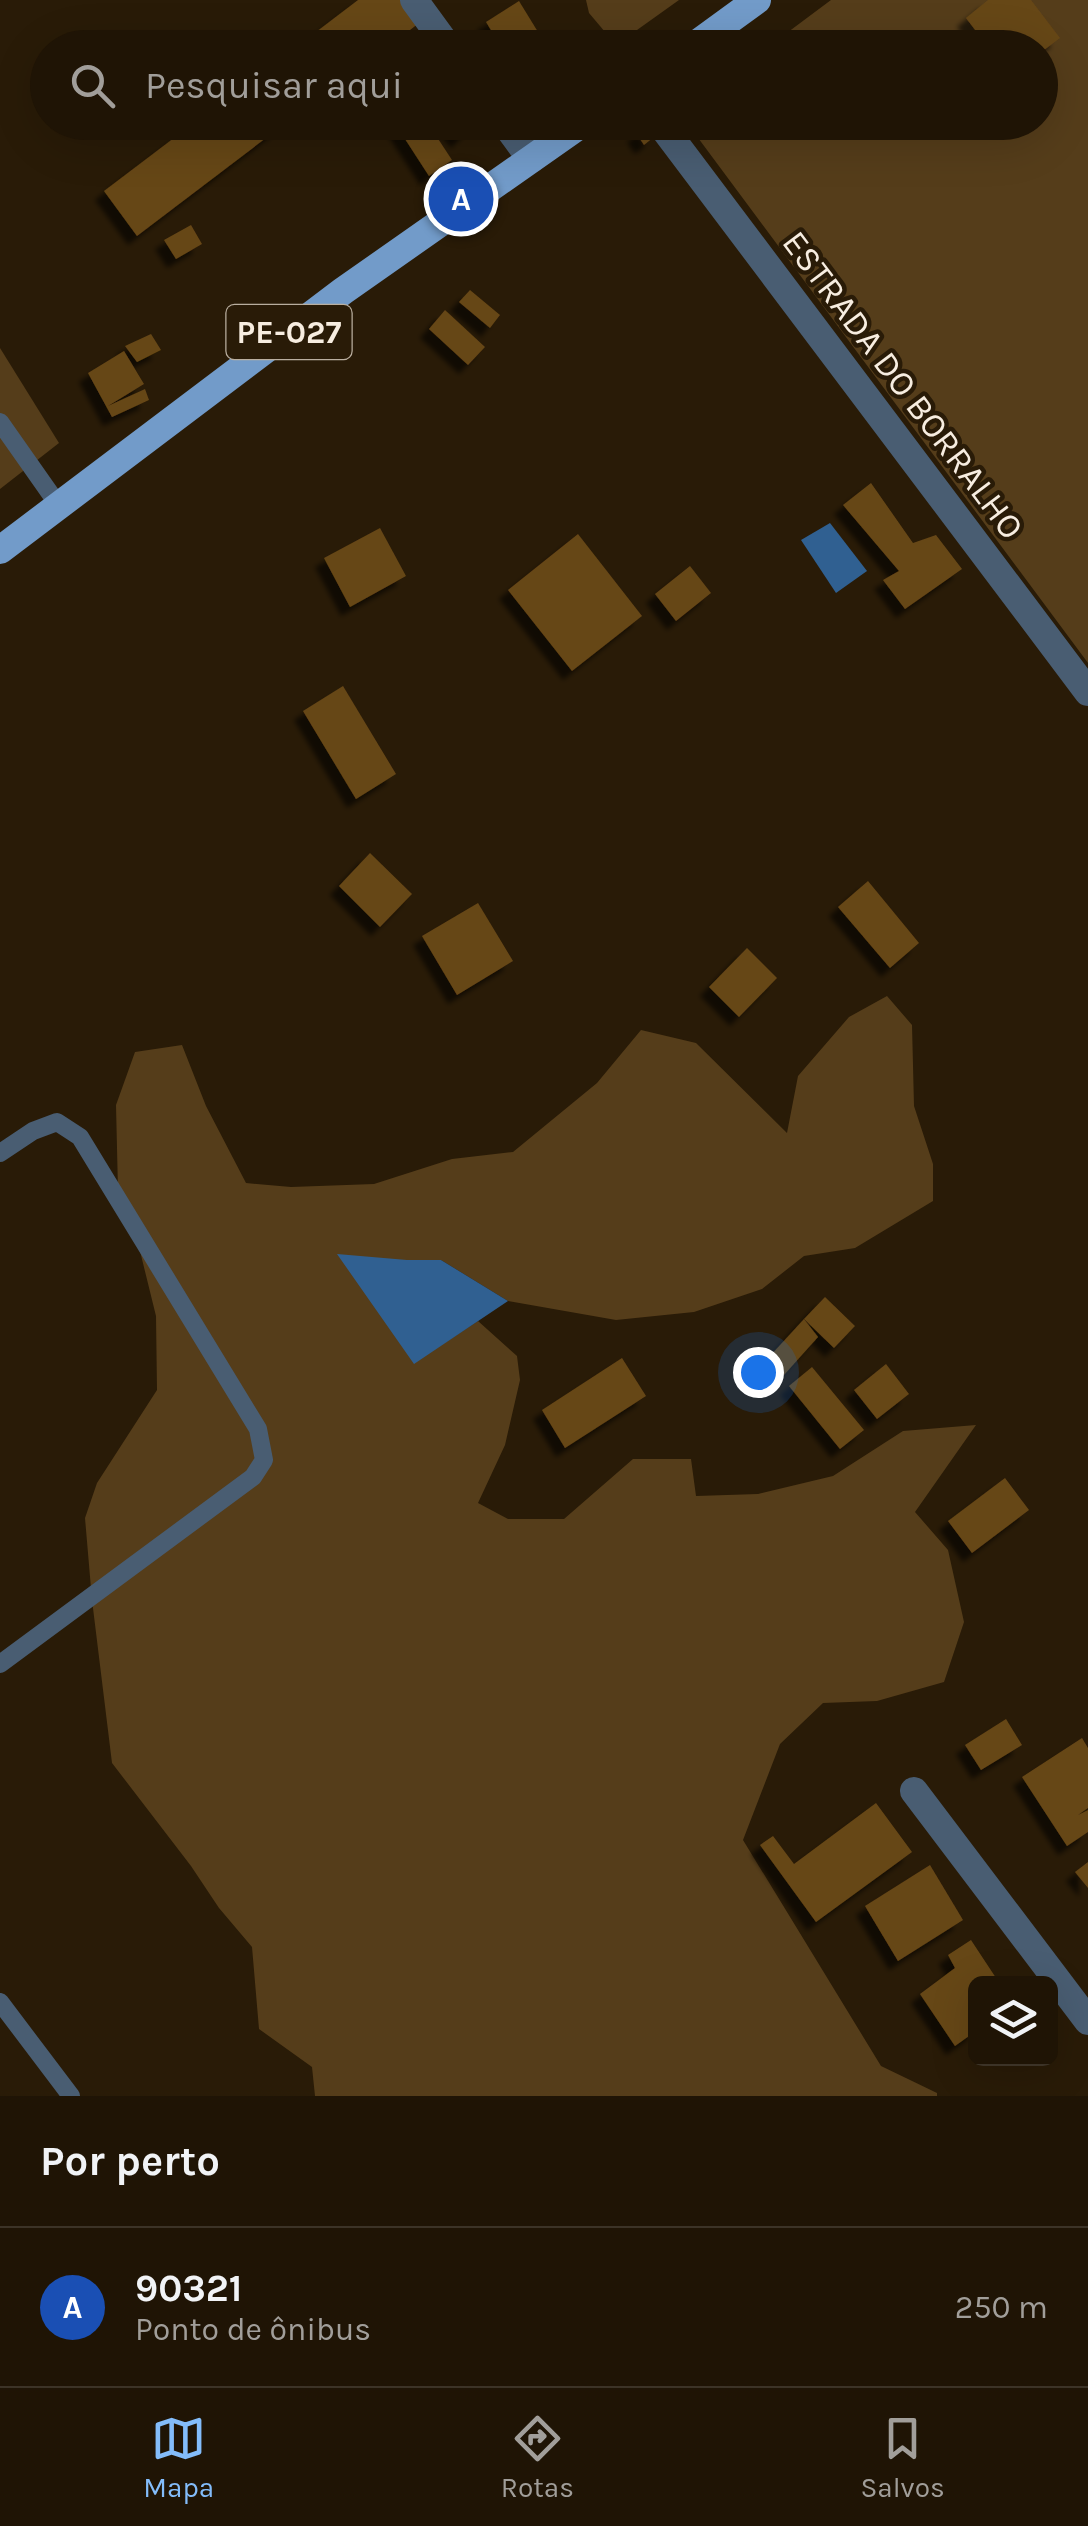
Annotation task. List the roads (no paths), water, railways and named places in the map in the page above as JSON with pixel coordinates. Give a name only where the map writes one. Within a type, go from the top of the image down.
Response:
[{"type":"main road","points":[[716,30],[757,0]]},
{"type":"main road","name":"PE-027","points":[[0,550],[343,291],[558,140]]},
{"type":"street","points":[[414,0],[436,30]]},
{"type":"street","points":[[517,140],[531,159]]},
{"type":"street","name":"ESTRADA DO BORRALHO","points":[[674,140],[1088,692]]},
{"type":"street","points":[[914,1791],[1088,2021]]},
{"type":"lane","points":[[0,422],[59,506]]},
{"type":"lane","points":[[0,1152],[57,1122],[80,1137],[258,1429],[264,1460],[253,1476],[0,1664]]},
{"type":"lane","points":[[0,2002],[70,2096]]},
{"type":"water","points":[[830,523],[867,571],[836,593],[801,540]]},
{"type":"water","points":[[337,1254],[441,1260],[508,1301],[414,1364]]},
{"type":"place","name":"90321","points":[[461,199]]}]
